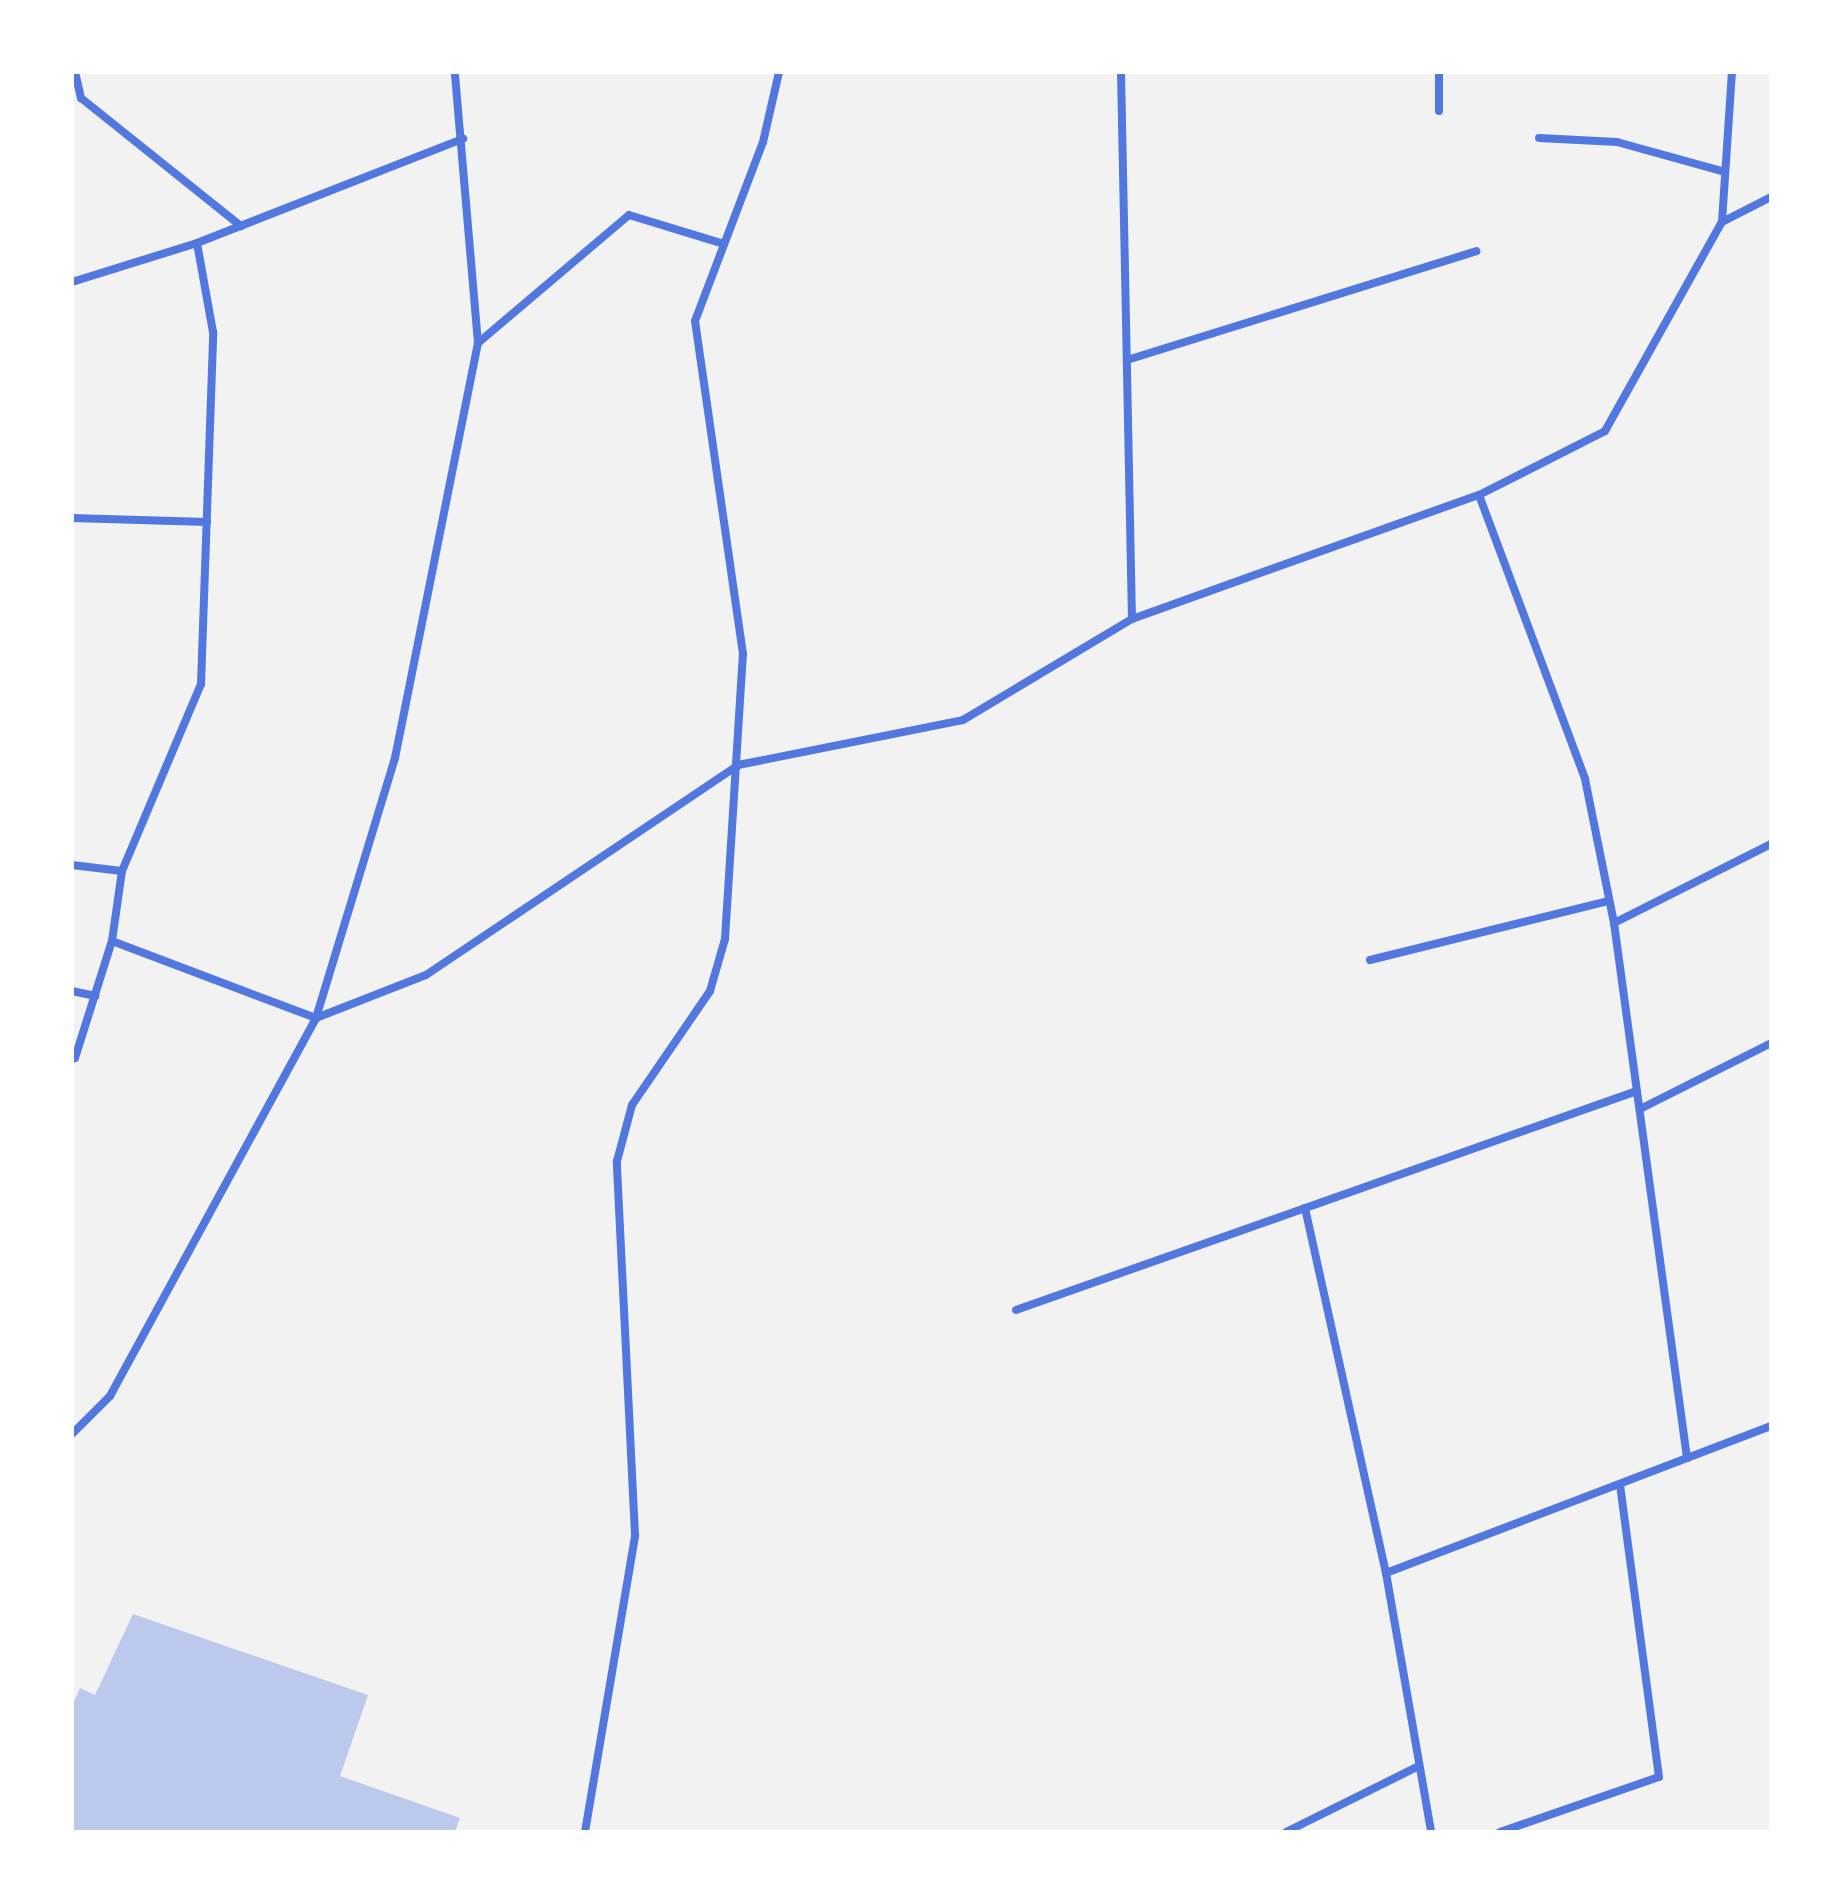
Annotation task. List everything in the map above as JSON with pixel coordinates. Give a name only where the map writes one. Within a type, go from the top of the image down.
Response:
[{"type":"street","points":[[75,72],[81,98],[241,226]]},
{"type":"street","points":[[72,1434],[110,1396],[316,1018],[395,758],[478,343],[455,72]]},
{"type":"street","points":[[585,1832],[635,1535],[617,1161],[632,1105],[710,991],[725,939],[738,765],[743,654],[695,321],[763,142],[779,72]]},
{"type":"street","points":[[1121,72],[1132,619]]},
{"type":"street","points":[[1439,72],[1439,111]]},
{"type":"street","points":[[112,941],[316,1018],[426,975],[738,765],[963,720],[1132,619],[1479,495],[1605,431],[1722,222],[1732,72]]},
{"type":"street","points":[[1539,138],[1617,142],[1725,172]]},
{"type":"street","points":[[72,282],[197,243],[463,139]]},
{"type":"street","points":[[1722,222],[1771,197]]},
{"type":"street","points":[[478,343],[629,215],[724,244]]},
{"type":"street","points":[[72,1059],[112,941],[122,871],[201,684],[213,332],[197,243]]},
{"type":"street","points":[[1127,360],[1476,251]]},
{"type":"street","points":[[1479,495],[1585,779],[1614,923],[1687,1458]]},
{"type":"street","points":[[72,518],[207,522]]},
{"type":"street","points":[[1614,923],[1771,844]]},
{"type":"street","points":[[72,865],[122,871]]},
{"type":"street","points":[[1370,960],[1608,901]]},
{"type":"street","points":[[72,991],[95,996]]},
{"type":"street","points":[[1640,1109],[1771,1043]]},
{"type":"street","points":[[1016,1310],[1637,1091]]},
{"type":"street","points":[[1305,1208],[1386,1573],[1431,1832]]},
{"type":"street","points":[[1386,1573],[1771,1426]]},
{"type":"street","points":[[1500,1832],[1659,1777],[1620,1486]]},
{"type":"street","points":[[1286,1832],[1419,1766]]},
{"type":"building","points":[[133,1614],[368,1695],[340,1776],[460,1818],[455,1832],[72,1832],[72,1706],[80,1688],[95,1695]]}]
